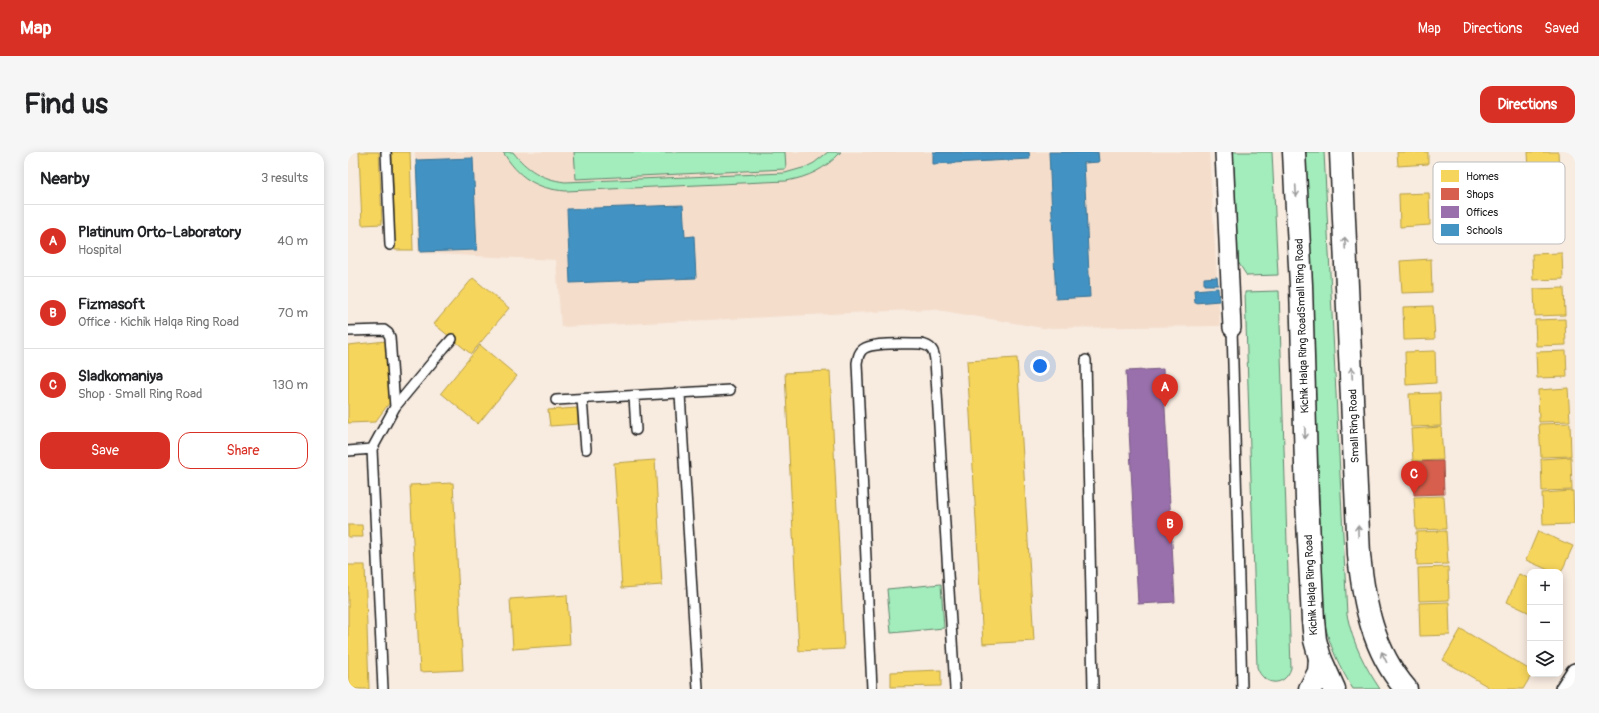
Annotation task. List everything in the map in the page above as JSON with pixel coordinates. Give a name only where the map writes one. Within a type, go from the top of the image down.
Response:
[{"type":"main road","name":"Kichik Halqa Ring RoadSmall Ring Road","points":[[1294,152],[1301,285],[1307,501],[1311,584],[1315,640],[1320,658]]},
{"type":"main road","name":"Small Ring Road","points":[[1341,152],[1359,555],[1362,590],[1372,626],[1383,656],[1391,670],[1406,689]]},
{"type":"main road","points":[[1310,689],[1319,672],[1320,658]]},
{"type":"main road","points":[[1320,658],[1334,689]]},
{"type":"street","points":[[1224,152],[1232,328]]},
{"type":"street","points":[[1564,689],[1575,672]]},
{"type":"lane","points":[[386,152],[390,245]]},
{"type":"lane","points":[[1232,328],[1242,689]]},
{"type":"lane","points":[[348,331],[384,330],[388,333],[390,337],[395,407]]},
{"type":"lane","points":[[383,689],[372,449],[395,407],[452,339]]},
{"type":"lane","points":[[872,689],[857,363],[859,354],[864,348],[872,346],[922,344],[929,346],[934,351],[935,360],[956,689]]},
{"type":"lane","points":[[1086,360],[1093,689]]},
{"type":"lane","points":[[556,400],[730,390]]},
{"type":"lane","points":[[680,394],[698,689]]},
{"type":"lane","points":[[634,396],[636,430]]},
{"type":"lane","points":[[582,399],[586,449]]},
{"type":"lane","points":[[348,451],[372,449]]},
{"type":"shaded area","points":[[415,152],[1209,152],[1220,326],[1043,328],[932,309],[561,327],[556,260],[418,253]]},
{"type":"green space","points":[[503,152],[513,152],[530,169],[542,176],[565,182],[785,173],[806,167],[814,163],[828,152],[841,152],[823,168],[809,175],[786,181],[566,191],[546,188],[529,180],[515,168]]},
{"type":"green space","points":[[574,152],[785,152],[786,169],[576,179]]},
{"type":"green space","points":[[1233,152],[1272,152],[1278,275],[1247,276],[1238,262]]},
{"type":"green space","points":[[1305,152],[1324,152],[1347,615],[1352,635],[1360,654],[1380,689],[1353,689],[1336,656],[1324,621]]},
{"type":"green space","points":[[1279,291],[1291,668],[1284,679],[1274,682],[1264,678],[1257,667],[1245,292]]},
{"type":"green space","points":[[941,584],[944,628],[891,633],[887,589]]},
{"type":"building: Homes","points":[[359,152],[379,152],[382,224],[362,225]]},
{"type":"building: Homes","points":[[392,152],[410,152],[413,250],[395,250]]},
{"type":"building: Homes","points":[[1397,152],[1428,152],[1428,164],[1398,166]]},
{"type":"building: Homes","points":[[1528,152],[1558,152],[1559,162],[1529,162]]},
{"type":"building: Homes","points":[[1429,193],[1430,225],[1400,227],[1399,194]]},
{"type":"building: Homes","points":[[1562,253],[1563,279],[1533,280],[1532,254]]},
{"type":"building: Homes","points":[[1431,259],[1432,292],[1402,293],[1400,261]]},
{"type":"building: Homes","points":[[473,278],[509,308],[471,354],[434,324]]},
{"type":"building: Homes","points":[[1564,288],[1565,315],[1535,316],[1534,289]]},
{"type":"building: Homes","points":[[1433,306],[1435,339],[1404,340],[1403,307]]},
{"type":"building: Homes","points":[[1565,319],[1566,345],[1536,346],[1535,320]]},
{"type":"building: Homes","points":[[386,341],[390,402],[375,422],[348,423],[348,345]]},
{"type":"building: Homes","points":[[480,345],[517,376],[478,424],[441,393]]},
{"type":"building: Homes","points":[[1435,351],[1436,383],[1406,385],[1405,352]]},
{"type":"building: Homes","points":[[1566,351],[1567,377],[1537,378],[1536,352]]},
{"type":"building: Homes","points":[[1017,358],[1034,641],[983,644],[967,361]]},
{"type":"building: Homes","points":[[830,371],[844,649],[799,651],[785,373]]},
{"type":"building: Homes","points":[[1568,388],[1570,421],[1539,422],[1538,390]]},
{"type":"building: Homes","points":[[1440,393],[1441,426],[1411,427],[1409,394]]},
{"type":"building: Homes","points":[[577,408],[578,424],[550,426],[548,410]]},
{"type":"building: Homes","points":[[1570,423],[1571,456],[1541,457],[1539,424]]},
{"type":"building: Homes","points":[[1441,427],[1443,460],[1413,461],[1411,429]]},
{"type":"building: Homes","points":[[1571,457],[1572,490],[1542,491],[1541,459]]},
{"type":"building: Homes","points":[[655,460],[662,585],[622,588],[614,463]]},
{"type":"building: Homes","points":[[453,483],[463,670],[420,672],[410,485]]},
{"type":"building: Homes","points":[[1573,491],[1574,524],[1543,525],[1542,493]]},
{"type":"building: Homes","points":[[1444,496],[1446,529],[1416,530],[1414,497]]},
{"type":"building: Homes","points":[[348,525],[362,525],[363,537],[348,537]]},
{"type":"building: Homes","points":[[1446,531],[1448,564],[1417,565],[1416,532]]},
{"type":"building: Homes","points":[[1538,531],[1573,546],[1563,569],[1546,569],[1526,560]]},
{"type":"building: Homes","points":[[348,565],[365,565],[369,689],[348,689]]},
{"type":"building: Homes","points":[[1448,567],[1449,600],[1419,601],[1418,568]]},
{"type":"building: Homes","points":[[1519,574],[1527,578],[1527,612],[1507,602]]},
{"type":"building: Homes","points":[[567,595],[570,645],[513,649],[510,599]]},
{"type":"building: Homes","points":[[1449,602],[1450,635],[1420,636],[1419,603]]},
{"type":"building: Homes","points":[[1461,629],[1527,668],[1527,677],[1530,677],[1523,689],[1492,689],[1443,660]]},
{"type":"building: Homes","points":[[941,670],[941,686],[891,687],[891,672]]},
{"type":"building: Shops","points":[[1443,461],[1444,494],[1414,495],[1413,462]]},
{"type":"building: Offices","points":[[1163,369],[1175,602],[1138,604],[1126,371]]},
{"type":"building: Schools","points":[[933,152],[1029,152],[1030,159],[933,164]]},
{"type":"building: Schools","points":[[1049,152],[1098,152],[1099,162],[1084,163],[1090,297],[1056,299]]},
{"type":"building: Schools","points":[[473,158],[477,250],[420,252],[416,160]]},
{"type":"building: Schools","points":[[683,205],[685,237],[694,236],[696,278],[570,283],[567,209]]},
{"type":"building: Schools","points":[[1217,277],[1218,285],[1204,285],[1204,278]]},
{"type":"building: Schools","points":[[1218,288],[1219,301],[1195,303],[1194,290]]},
{"type":"place","name":"Platinum Orto-Laboratory","points":[[1165,407]]},
{"type":"place","name":"Sladkomaniya","points":[[1414,494]]},
{"type":"place","name":"Fizmasoft","points":[[1170,544]]}]
